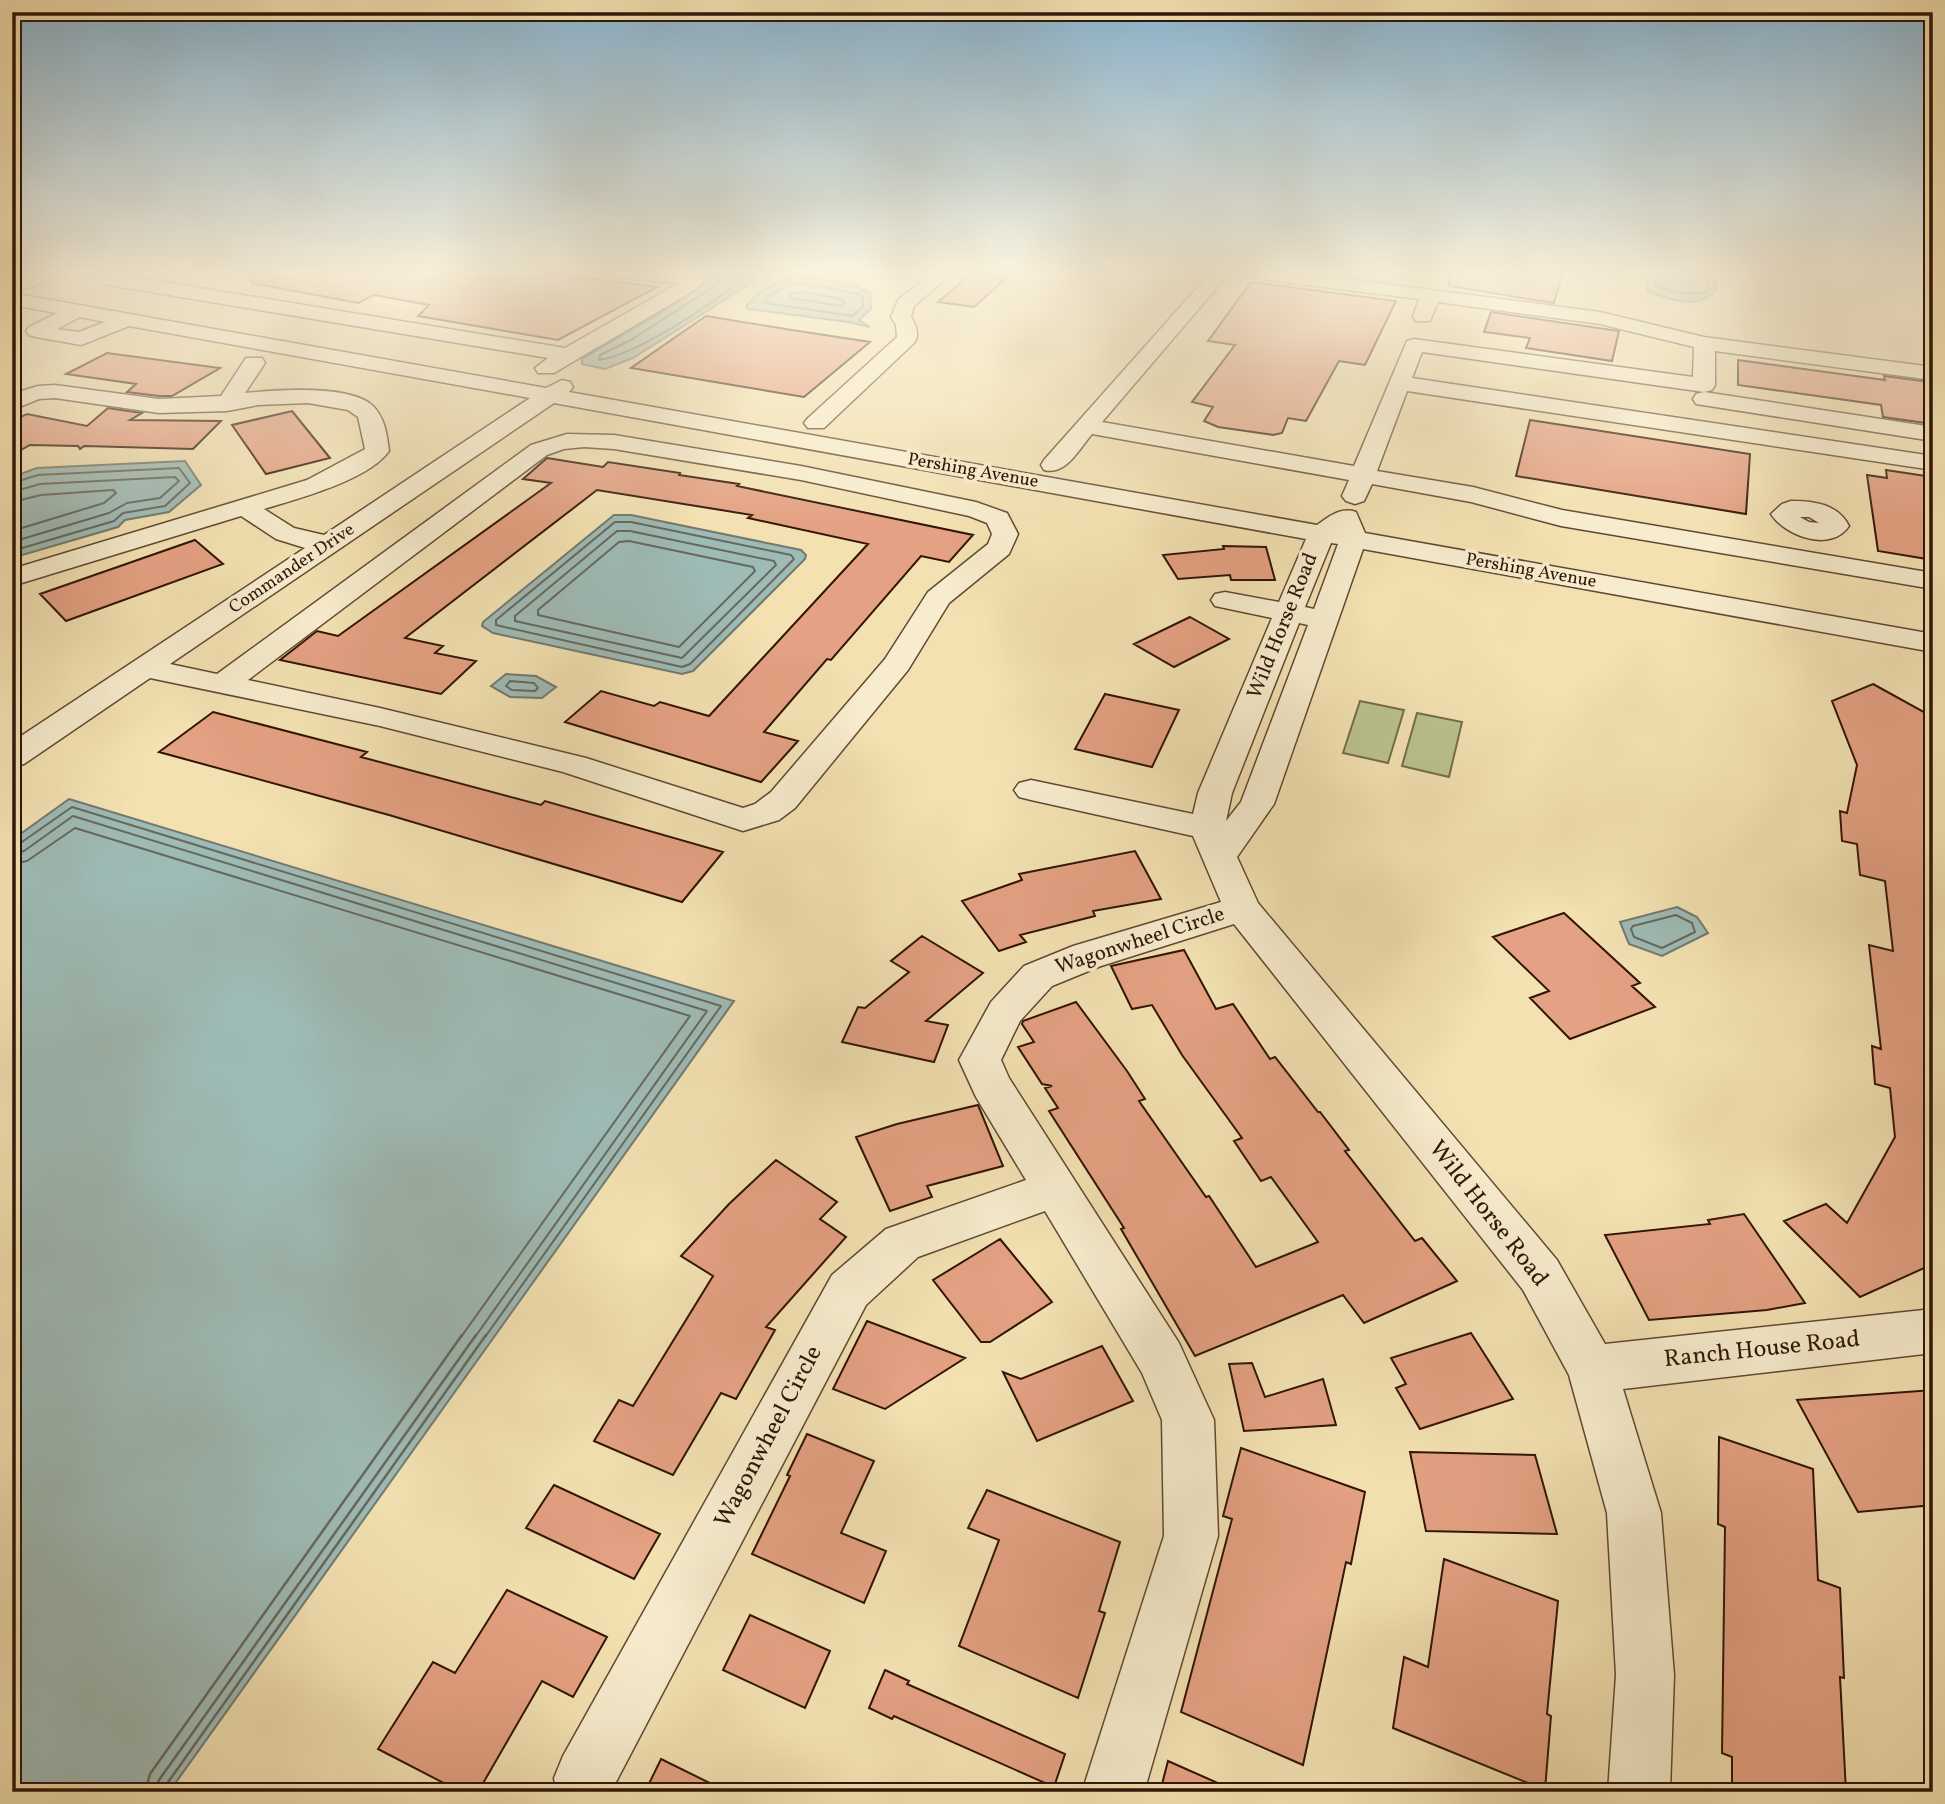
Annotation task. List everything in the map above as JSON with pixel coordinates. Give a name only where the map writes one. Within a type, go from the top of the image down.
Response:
[{"type":"street","name":"Pershing Avenue","points":[[330,355],[512,388],[562,388],[816,423],[1053,465],[1350,528],[1933,643]]},
{"type":"street","name":"Pershing Avenue","points":[[437,355],[535,374],[562,388],[1321,534]]},
{"type":"street","points":[[512,388],[569,355]]},
{"type":"street","points":[[816,423],[890,355]]},
{"type":"street","points":[[1053,465],[1148,355]]},
{"type":"street","points":[[1350,528],[1364,475],[1410,355]]},
{"type":"street","points":[[1703,429],[1704,355]]},
{"type":"street","points":[[1794,355],[1933,374]]},
{"type":"street","points":[[227,404],[254,363]]},
{"type":"street","points":[[1407,364],[1704,396],[1933,434]]},
{"type":"street","points":[[1407,364],[1703,429],[1933,463]]},
{"type":"street","name":"Commander Drive","points":[[12,757],[562,388]]},
{"type":"street","points":[[12,578],[316,485],[367,460],[377,450],[375,430],[368,412],[356,405],[327,400],[295,396],[227,404],[161,406],[59,391],[18,396]]},
{"type":"street","points":[[1086,426],[1474,495],[1561,518],[1933,581]]},
{"type":"street","points":[[145,668],[234,687],[380,716],[574,765],[743,820],[767,812],[783,800],[897,664],[938,598],[1000,548],[1005,534],[998,518],[975,510],[802,473],[614,442],[559,440],[539,450],[272,648],[234,687]]},
{"type":"street","points":[[246,507],[263,523],[283,533],[311,542],[330,544]]},
{"type":"street","name":"Pershing Avenue","points":[[1350,528],[1933,619]]},
{"type":"street","name":"Wild Horse Road","points":[[1221,840],[1257,803],[1324,619],[1350,528],[1321,534],[1215,793],[1221,840],[1242,908],[1540,1275],[1592,1368],[1634,1513],[1645,1675],[1639,1792]]},
{"type":"street","points":[[1812,531],[1815,561]]},
{"type":"street","points":[[1225,600],[1324,619]]},
{"type":"street","points":[[1031,790],[1221,840]]},
{"type":"street","name":"Wagonwheel Circle","points":[[1114,1792],[1191,1536],[1188,1420],[1161,1359],[991,1085],[980,1059],[1005,1012],[1038,976],[1087,956],[1242,908]]},
{"type":"street","name":"Wagonwheel Circle","points":[[587,1792],[585,1778],[849,1290],[902,1243],[1056,1188]]},
{"type":"street","name":"Ranch House Road","points":[[1592,1368],[1933,1331]]},
{"type":"green space","points":[[1360,701],[1404,710],[1388,763],[1343,753]]},
{"type":"green space","points":[[1417,713],[1462,722],[1449,777],[1402,766]]},
{"type":"water","points":[[589,355],[637,355],[605,369],[582,364],[582,359]]},
{"type":"water","points":[[185,461],[201,485],[169,512],[125,520],[118,527],[12,558],[12,477],[37,468]]},
{"type":"water","points":[[614,515],[631,515],[801,550],[806,555],[693,671],[682,674],[493,633],[482,626],[483,622]]},
{"type":"water","points":[[506,674],[536,676],[556,687],[542,698],[510,697],[491,686]]},
{"type":"water","points":[[69,799],[734,1001],[169,1792],[21,1792],[12,1787],[12,840]]},
{"type":"water","points":[[1677,907],[1697,917],[1708,933],[1662,956],[1629,944],[1620,922]]},
{"type":"building","points":[[103,355],[123,355],[220,368],[172,396],[127,392],[136,384],[66,374]]},
{"type":"building","points":[[649,355],[854,355],[804,397],[631,368]]},
{"type":"building","points":[[1227,355],[1370,355],[1365,365],[1339,361],[1306,421],[1288,418],[1282,433],[1273,435],[1218,427],[1204,421],[1213,407],[1192,402]]},
{"type":"building","points":[[1574,355],[1613,355],[1612,361]]},
{"type":"building","points":[[1738,360],[1885,380],[1884,376],[1930,382],[1933,424],[1883,417],[1881,405],[1738,385]]},
{"type":"building","points":[[108,408],[142,413],[130,420],[221,421],[193,449],[84,446],[80,449],[78,446],[30,445],[12,455],[12,421],[27,414],[87,426]]},
{"type":"building","points":[[292,411],[330,458],[266,474],[232,425]]},
{"type":"building","points":[[1530,420],[1750,454],[1746,514],[1516,476]]},
{"type":"building","points":[[547,458],[603,467],[608,462],[680,473],[679,475],[739,484],[737,486],[973,535],[949,562],[921,556],[764,732],[798,741],[761,782],[565,722],[601,691],[654,706],[660,702],[709,716],[868,544],[748,518],[752,515],[597,490],[405,638],[443,646],[435,653],[476,661],[441,694],[280,660],[317,631],[338,636],[551,483],[523,479]]},
{"type":"building","points":[[1886,470],[1933,477],[1933,560],[1878,551],[1867,475],[1887,478]]},
{"type":"building","points":[[195,540],[223,564],[66,621],[40,594]]},
{"type":"building","points":[[1223,546],[1266,547],[1275,580],[1231,580],[1230,575],[1178,579],[1163,555],[1224,549]]},
{"type":"building","points":[[1190,617],[1229,639],[1174,667],[1134,644]]},
{"type":"building","points":[[1873,684],[1933,717],[1933,1264],[1860,1297],[1784,1221],[1826,1204],[1847,1223],[1895,1137],[1890,1088],[1875,1084],[1872,1046],[1881,1049],[1869,945],[1893,951],[1885,881],[1860,875],[1857,844],[1842,841],[1840,811],[1847,813],[1857,765],[1832,701]]},
{"type":"building","points":[[1105,694],[1179,710],[1152,767],[1075,749]]},
{"type":"building","points":[[213,712],[367,752],[361,757],[541,805],[545,801],[723,852],[682,902],[389,815],[159,752]]},
{"type":"building","points":[[1135,851],[1161,899],[1093,911],[1095,916],[1020,935],[1026,942],[999,951],[962,901],[1022,880],[1019,874]]},
{"type":"building","points":[[1564,913],[1640,983],[1632,986],[1655,1007],[1570,1039],[1530,998],[1549,991],[1493,937]]},
{"type":"building","points":[[922,936],[983,973],[926,1021],[948,1025],[934,1062],[842,1042],[858,1007],[865,1008],[909,972],[891,961]]},
{"type":"building","points":[[1184,950],[1216,1009],[1233,1004],[1270,1059],[1275,1057],[1320,1112],[1349,1150],[1345,1151],[1415,1241],[1422,1238],[1457,1281],[1364,1323],[1343,1295],[1195,1356],[1121,1229],[1124,1228],[1049,1111],[1058,1108],[1045,1088],[1052,1086],[1042,1084],[1018,1047],[1034,1042],[1022,1024],[1023,1021],[1076,1002],[1145,1099],[1139,1101],[1206,1197],[1209,1196],[1256,1267],[1318,1242],[1271,1177],[1261,1181],[1234,1141],[1242,1138],[1182,1055],[1152,1005],[1132,1009],[1111,966]]},
{"type":"building","points":[[978,1105],[1003,1166],[927,1186],[932,1197],[890,1211],[856,1137],[897,1124]]},
{"type":"building","points":[[776,1160],[837,1202],[820,1219],[846,1237],[766,1327],[775,1330],[736,1399],[721,1393],[673,1475],[594,1441],[619,1400],[633,1406],[713,1276],[681,1256],[729,1204]]},
{"type":"building","points":[[1744,1214],[1805,1303],[1767,1310],[1649,1320],[1605,1235],[1710,1224],[1708,1220]]},
{"type":"building","points":[[1000,1239],[1052,1302],[990,1342],[981,1342],[933,1280]]},
{"type":"building","points":[[867,1321],[965,1358],[885,1409],[833,1389]]},
{"type":"building","points":[[1471,1333],[1513,1399],[1420,1429],[1396,1388],[1406,1384],[1391,1358]]},
{"type":"building","points":[[1102,1346],[1133,1401],[1037,1441],[1003,1372],[1021,1379]]},
{"type":"building","points":[[1252,1363],[1265,1397],[1323,1379],[1336,1425],[1244,1431],[1229,1364]]},
{"type":"building","points":[[1933,1390],[1933,1505],[1858,1512],[1797,1400]]},
{"type":"building","points":[[807,1434],[874,1461],[841,1533],[886,1551],[864,1603],[752,1554]]},
{"type":"building","points":[[1719,1437],[1813,1469],[1818,1580],[1840,1588],[1844,1678],[1840,1677],[1846,1792],[1732,1792],[1732,1757],[1722,1753],[1725,1527],[1718,1524]]},
{"type":"building","points":[[1241,1448],[1365,1492],[1351,1564],[1346,1562],[1303,1765],[1181,1712],[1232,1519],[1223,1516]]},
{"type":"building","points":[[1410,1452],[1535,1455],[1557,1534],[1426,1531]]},
{"type":"building","points":[[554,1485],[660,1534],[634,1579],[526,1528]]},
{"type":"building","points":[[987,1490],[1120,1542],[1099,1611],[1105,1613],[1078,1698],[959,1646],[999,1540],[968,1528]]},
{"type":"building","points":[[1444,1559],[1558,1601],[1547,1714],[1551,1716],[1545,1790],[1393,1728],[1404,1657],[1428,1667]]},
{"type":"building","points":[[507,1590],[607,1637],[573,1697],[542,1681],[478,1792],[461,1792],[378,1749],[433,1662],[455,1673]]},
{"type":"building","points":[[750,1615],[830,1651],[805,1708],[723,1670]]},
{"type":"building","points":[[885,1670],[909,1681],[907,1684],[1065,1754],[1054,1787],[894,1716],[892,1719],[869,1708]]},
{"type":"building","points":[[661,1759],[728,1792],[645,1792]]},
{"type":"building","points":[[1168,1761],[1238,1792],[1160,1792]]}]
